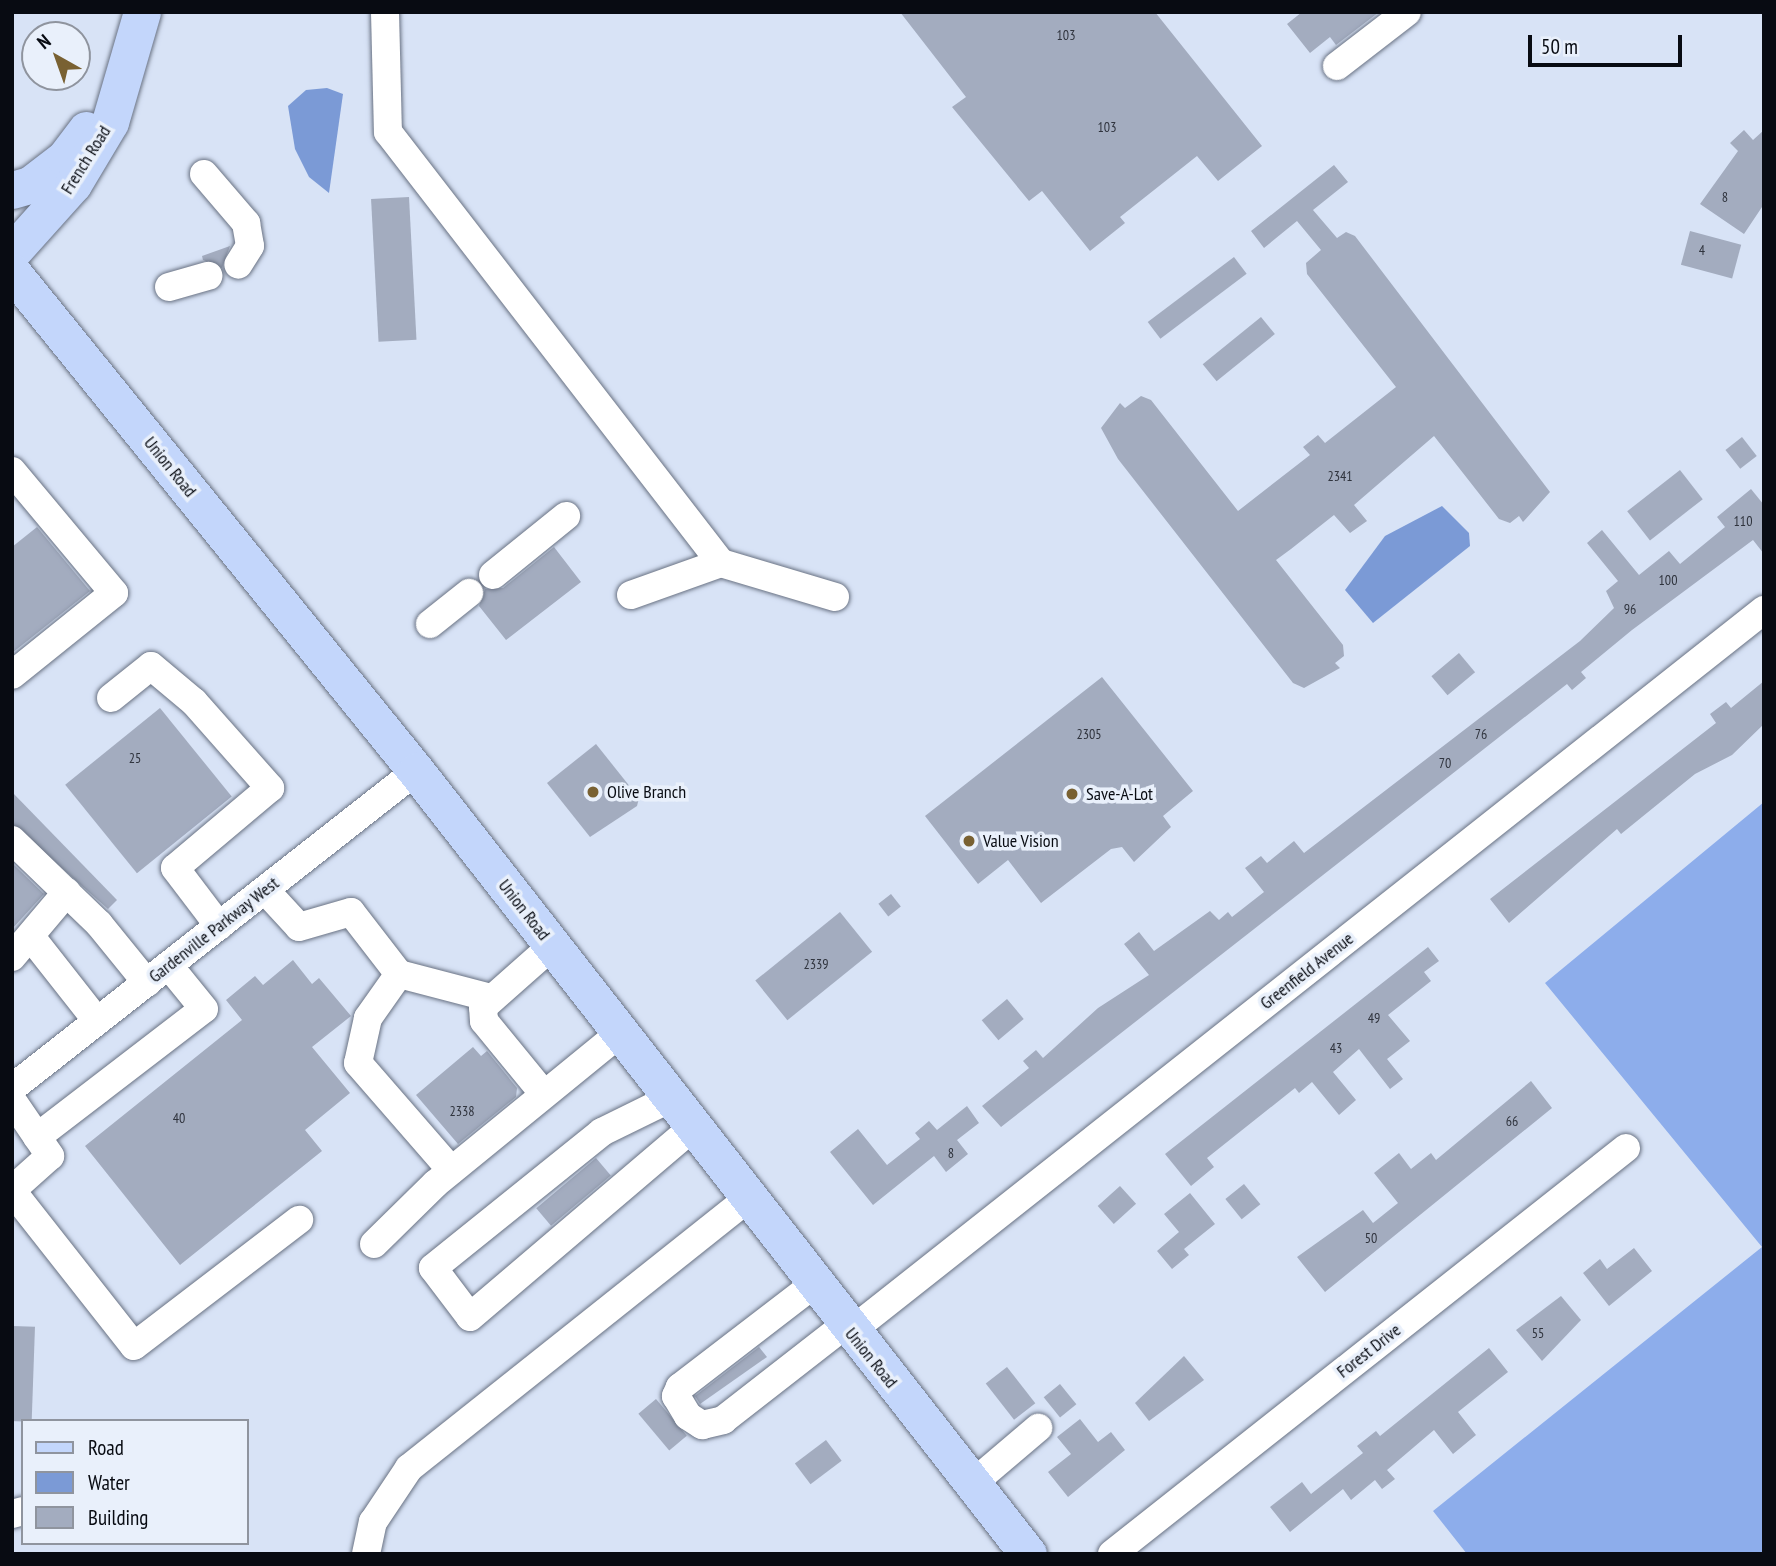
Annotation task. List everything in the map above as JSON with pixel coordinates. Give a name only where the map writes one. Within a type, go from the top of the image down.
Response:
[{"type":"main road","name":"French Road","points":[[12,252],[73,184],[110,122],[142,12]]},
{"type":"main road","points":[[12,190],[30,185],[65,158],[121,85]]},
{"type":"main road","name":"Union Road","points":[[12,272],[416,771],[847,1329],[1028,1554]]},
{"type":"street","points":[[385,12],[388,132],[721,563],[835,597]]},
{"type":"street","points":[[1338,66],[1407,12]]},
{"type":"street","points":[[204,174],[246,223],[250,246],[238,265]]},
{"type":"street","points":[[169,288],[208,276]]},
{"type":"street","points":[[12,471],[114,593],[12,675]]},
{"type":"street","points":[[493,575],[566,516]]},
{"type":"street","points":[[631,595],[721,563]]},
{"type":"street","points":[[430,624],[469,593]]},
{"type":"street","name":"Greenfield Avenue","points":[[813,1285],[680,1387],[676,1396],[688,1416],[702,1425],[723,1420],[847,1329],[1764,610]]},
{"type":"street","points":[[111,698],[151,666],[194,702],[270,788],[174,868],[219,926]]},
{"type":"street","name":"Gardenville Parkway West","points":[[12,1088],[416,771]]},
{"type":"street","points":[[12,840],[66,892],[146,983]]},
{"type":"street","points":[[265,890],[299,927],[351,912],[399,974],[487,998]]},
{"type":"street","points":[[66,892],[22,947],[97,1021]]},
{"type":"street","points":[[543,1093],[484,1021],[487,998],[552,946]]},
{"type":"street","points":[[37,1137],[204,1009],[169,966]]},
{"type":"street","points":[[399,974],[368,1018],[358,1063],[451,1170]]},
{"type":"street","points":[[374,1244],[451,1170],[619,1034]]},
{"type":"street","points":[[669,1098],[602,1132],[433,1268],[470,1317],[692,1128]]},
{"type":"street","points":[[12,1100],[50,1156],[12,1191],[134,1346],[299,1220]]},
{"type":"street","name":"Forest Drive","points":[[1112,1554],[1626,1148]]},
{"type":"street","points":[[366,1554],[373,1522],[409,1468],[747,1199]]},
{"type":"street","points":[[972,1484],[1038,1428]]},
{"type":"shaded area","points":[[1764,802],[1764,1554],[1467,1554],[1433,1511],[1762,1247],[1545,983]]},
{"type":"water","points":[[327,88],[343,94],[329,193],[309,177],[295,149],[288,106],[306,90]]},
{"type":"water","points":[[1442,506],[1469,533],[1470,546],[1373,623],[1345,590],[1385,536]]},
{"type":"building","points":[[900,12],[1155,12],[1262,146],[1218,181],[1197,156],[1120,217],[1125,223],[1090,251],[1042,191],[1029,201],[952,107],[966,97]]},
{"type":"building","points":[[1302,12],[1379,12],[1336,45],[1330,37],[1310,53],[1287,24]]},
{"type":"building","points":[[1744,130],[1753,140],[1764,130],[1764,204],[1744,234],[1700,204],[1738,151],[1730,143]]},
{"type":"building","points":[[1334,165],[1348,182],[1313,210],[1337,238],[1346,232],[1355,236],[1550,492],[1523,522],[1519,516],[1510,523],[1499,519],[1434,436],[1354,505],[1367,521],[1350,533],[1334,515],[1276,560],[1343,645],[1344,656],[1335,663],[1340,668],[1304,688],[1293,683],[1118,459],[1101,428],[1120,403],[1125,408],[1141,396],[1151,400],[1238,511],[1310,455],[1303,447],[1318,435],[1325,443],[1396,387],[1307,274],[1306,263],[1321,250],[1297,221],[1264,248],[1251,231]]},
{"type":"building","points":[[409,197],[416,340],[379,342],[371,199]]},
{"type":"building","points":[[1690,231],[1741,245],[1732,279],[1681,265]]},
{"type":"building","points":[[230,246],[222,268],[203,260],[202,256]]},
{"type":"building","points":[[1234,257],[1247,274],[1160,339],[1148,322]]},
{"type":"building","points":[[1261,317],[1275,334],[1217,381],[1203,364]]},
{"type":"building","points":[[1742,437],[1757,456],[1740,469],[1725,450]]},
{"type":"building","points":[[1680,470],[1703,499],[1650,540],[1627,511]]},
{"type":"building","points":[[1751,489],[1764,505],[1764,554],[1753,540],[1632,630],[1581,672],[1586,678],[1572,690],[1567,684],[1001,1127],[982,1106],[1029,1068],[1023,1061],[1036,1050],[1043,1058],[1098,1008],[1149,975],[1124,944],[1139,932],[1154,951],[1210,911],[1219,920],[1228,912],[1232,917],[1264,892],[1245,868],[1261,856],[1267,863],[1294,841],[1304,853],[1580,641],[1614,608],[1606,591],[1618,581],[1587,543],[1602,530],[1639,575],[1669,551],[1680,564],[1725,527],[1717,517]]},
{"type":"building","points":[[37,527],[90,591],[12,653],[12,547]]},
{"type":"building","points":[[554,547],[581,582],[506,640],[479,606],[485,589],[503,588]]},
{"type":"building","points":[[1459,653],[1475,672],[1447,695],[1431,676]]},
{"type":"building","points":[[1102,677],[1193,791],[1163,816],[1171,827],[1134,862],[1122,847],[1111,849],[1041,903],[1008,860],[978,884],[925,816]]},
{"type":"building","points":[[1764,681],[1764,724],[1732,755],[1695,774],[1621,834],[1617,829],[1509,923],[1490,899],[1716,723],[1710,714],[1726,702],[1731,708]]},
{"type":"building","points":[[160,708],[232,797],[137,873],[65,785]]},
{"type":"building","points":[[596,744],[639,798],[637,806],[590,837],[547,783]]},
{"type":"building","points":[[12,792],[117,900],[108,909],[12,824]]},
{"type":"building","points":[[12,863],[44,894],[12,929]]},
{"type":"building","points":[[891,894],[901,907],[888,916],[878,904]]},
{"type":"building","points":[[840,912],[872,952],[787,1020],[755,981]]},
{"type":"building","points":[[1428,947],[1439,961],[1424,972],[1431,981],[1388,1015],[1410,1041],[1387,1059],[1403,1079],[1390,1089],[1359,1049],[1333,1072],[1356,1100],[1339,1115],[1312,1082],[1299,1093],[1295,1088],[1207,1158],[1214,1167],[1191,1186],[1165,1154]]},
{"type":"building","points":[[293,960],[312,984],[319,978],[351,1016],[312,1047],[350,1093],[305,1130],[322,1151],[180,1265],[85,1146],[242,1020],[226,1000],[255,976],[263,985]]},
{"type":"building","points":[[1007,999],[1024,1019],[998,1040],[982,1020]]},
{"type":"building","points":[[473,1047],[481,1056],[487,1051],[517,1088],[516,1097],[458,1144],[416,1095]]},
{"type":"building","points":[[1531,1081],[1552,1108],[1325,1292],[1297,1257],[1363,1210],[1373,1223],[1398,1203],[1374,1173],[1399,1153],[1411,1169],[1431,1153],[1436,1160]]},
{"type":"building","points":[[967,1106],[979,1123],[957,1140],[968,1154],[946,1172],[934,1156],[873,1205],[830,1152],[858,1129],[887,1165],[920,1139],[915,1133],[929,1121],[937,1130]]},
{"type":"building","points":[[596,1158],[611,1176],[551,1226],[536,1208]]},
{"type":"building","points":[[1244,1184],[1260,1204],[1242,1219],[1225,1199]]},
{"type":"building","points":[[1120,1186],[1136,1204],[1114,1224],[1098,1206]]},
{"type":"building","points":[[1190,1193],[1215,1224],[1184,1249],[1189,1255],[1172,1269],[1157,1251],[1179,1232],[1164,1214]]},
{"type":"building","points":[[1634,1248],[1652,1271],[1609,1306],[1583,1273],[1600,1259],[1607,1269]]},
{"type":"building","points":[[1561,1296],[1581,1320],[1542,1361],[1516,1330]]},
{"type":"building","points":[[12,1326],[35,1327],[32,1419],[21,1419],[21,1421],[12,1421]]},
{"type":"building","points":[[759,1347],[767,1357],[700,1404],[695,1396]]},
{"type":"building","points":[[1489,1348],[1508,1372],[1458,1412],[1476,1435],[1453,1454],[1434,1430],[1387,1470],[1395,1479],[1382,1489],[1375,1480],[1351,1500],[1343,1489],[1290,1532],[1270,1507],[1302,1482],[1311,1494],[1363,1453],[1357,1446],[1376,1431],[1380,1436]]},
{"type":"building","points":[[1184,1356],[1204,1380],[1149,1421],[1135,1403]]},
{"type":"building","points":[[1007,1367],[1035,1403],[1014,1420],[986,1384]]},
{"type":"building","points":[[1060,1384],[1076,1404],[1060,1417],[1044,1397]]},
{"type":"building","points":[[656,1399],[687,1436],[669,1451],[638,1414]]},
{"type":"building","points":[[1080,1419],[1098,1442],[1111,1432],[1125,1450],[1068,1497],[1048,1472],[1071,1454],[1057,1437]]},
{"type":"building","points":[[826,1440],[842,1461],[811,1484],[795,1463]]},
{"type":"place","name":"Olive Branch","points":[[593,792]]},
{"type":"place","name":"Save-A-Lot","points":[[1072,794]]},
{"type":"place","name":"Value Vision","points":[[969,841]]}]
